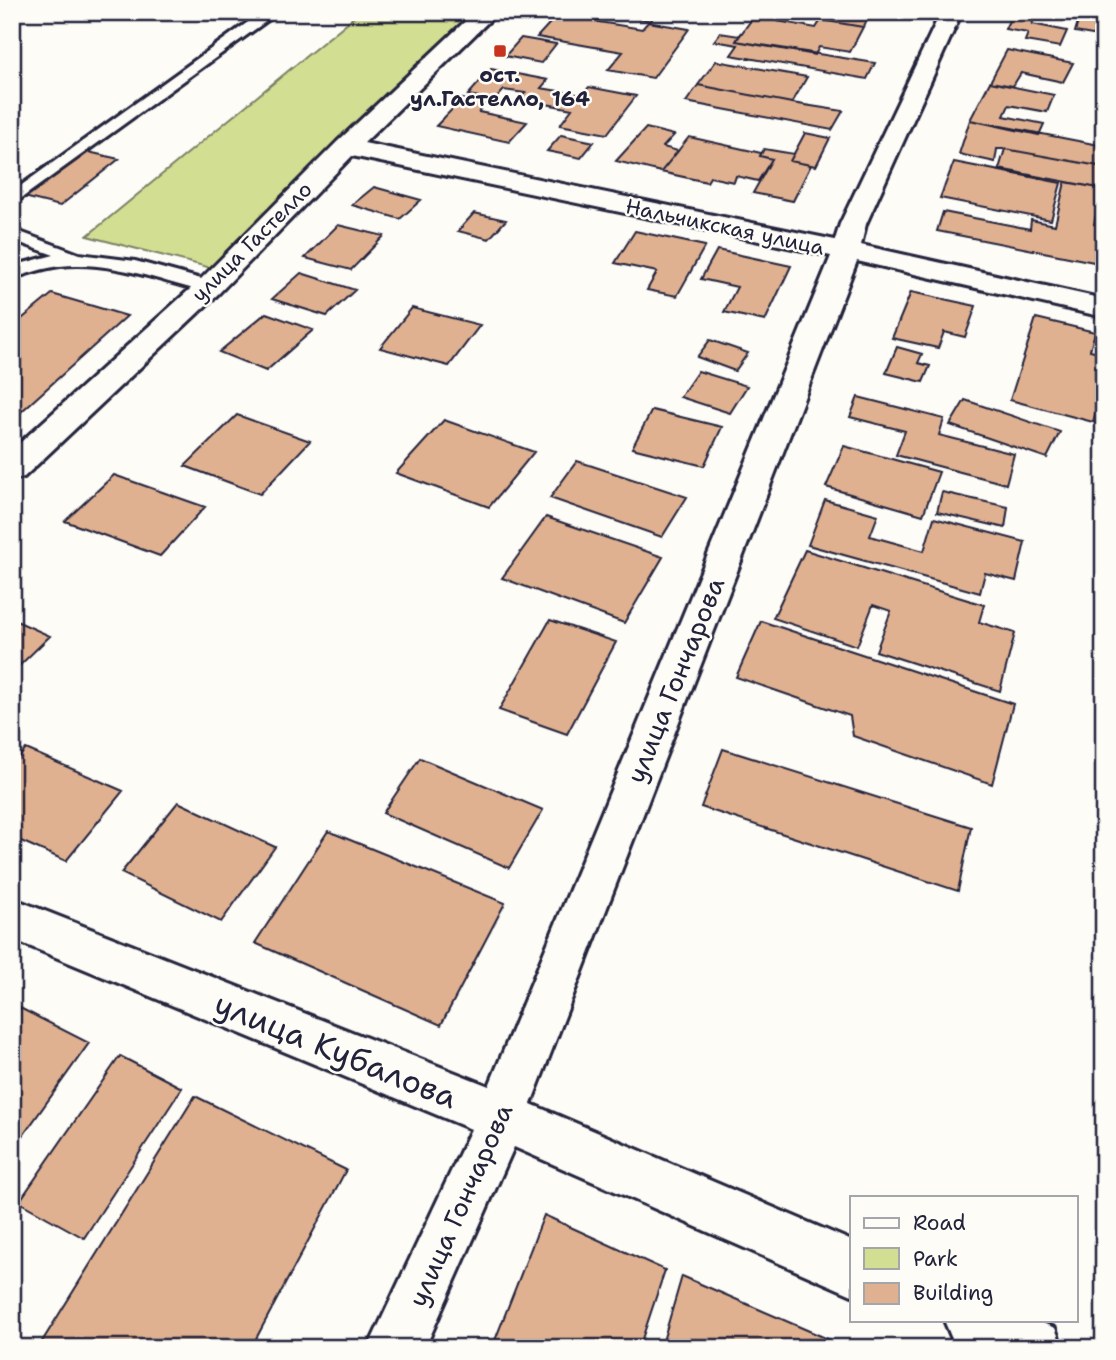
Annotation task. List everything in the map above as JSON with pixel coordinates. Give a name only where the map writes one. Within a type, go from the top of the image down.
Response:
[{"type":"street","name":"улица Гастелло","points":[[12,469],[209,287],[346,147],[488,12]]},
{"type":"street","name":"улица Гончарова","points":[[396,1348],[501,1116],[845,252],[853,224],[952,12]]},
{"type":"street","name":"Нальчикская улица","points":[[346,147],[1104,307]]},
{"type":"street","name":"улица Кубалова","points":[[12,918],[501,1116],[850,1267]]},
{"type":"street","points":[[976,1322],[1035,1348]]},
{"type":"lane","points":[[12,200],[272,12]]},
{"type":"lane","points":[[12,234],[72,256],[104,260],[209,287]]},
{"type":"lane","points":[[12,272],[37,261],[72,256]]},
{"type":"green space","points":[[360,12],[491,12],[219,270],[87,236]]},
{"type":"building","points":[[560,12],[656,12],[651,21],[607,13],[599,22],[642,29],[648,22],[689,29],[653,78],[608,70],[623,52],[537,37]]},
{"type":"building","points":[[757,12],[781,14],[777,21],[816,28],[821,20],[863,27],[850,52],[819,47],[815,55],[736,41]]},
{"type":"building","points":[[825,12],[912,12],[909,19],[872,13],[863,27],[821,20]]},
{"type":"building","points":[[1013,12],[1037,12],[1032,24],[1067,31],[1060,47],[1025,41],[1028,33],[1005,29]]},
{"type":"building","points":[[1081,12],[1104,16],[1104,37],[1075,32]]},
{"type":"building","points":[[720,33],[739,36],[736,41],[875,63],[867,79],[731,55],[738,45],[714,41]]},
{"type":"building","points":[[521,38],[556,44],[541,63],[505,56]]},
{"type":"building","points":[[1007,50],[1073,63],[1063,82],[1021,73],[1013,86],[990,82]]},
{"type":"building","points":[[716,61],[807,77],[792,103],[698,85]]},
{"type":"building","points":[[491,69],[548,80],[541,88],[582,95],[589,87],[636,96],[607,134],[560,125],[572,109],[520,99],[525,93],[504,90],[495,100],[468,95]]},
{"type":"building","points":[[990,82],[1054,95],[1047,112],[1009,105],[1004,116],[1044,124],[1039,135],[970,120]]},
{"type":"building","points":[[698,85],[843,111],[832,130],[686,102]]},
{"type":"building","points":[[462,99],[485,104],[479,112],[527,122],[509,142],[436,126]]},
{"type":"building","points":[[970,120],[1104,146],[1104,167],[1005,149],[997,149],[995,162],[959,154]]},
{"type":"building","points":[[646,128],[674,135],[663,147],[678,151],[661,172],[616,161]]},
{"type":"building","points":[[805,133],[830,138],[816,166],[790,161]]},
{"type":"building","points":[[561,135],[594,142],[581,158],[547,151]]},
{"type":"building","points":[[689,137],[761,153],[760,156],[772,159],[758,181],[736,176],[734,182],[710,177],[707,182],[661,172]]},
{"type":"building","points":[[764,149],[794,154],[790,161],[811,165],[793,201],[753,193],[772,159],[760,156]]},
{"type":"building","points":[[1005,149],[1104,167],[1104,189],[999,169]]},
{"type":"building","points":[[84,151],[119,159],[60,206],[24,197]]},
{"type":"building","points":[[954,162],[1061,183],[1051,220],[940,198]]},
{"type":"building","points":[[1065,182],[1104,189],[1104,206],[1098,205],[1094,224],[1104,225],[1104,264],[937,231],[943,212],[1030,229],[1031,220],[1055,225]]},
{"type":"building","points":[[374,187],[421,200],[400,219],[352,205]]},
{"type":"building","points":[[474,213],[506,220],[489,239],[458,231]]},
{"type":"building","points":[[338,225],[384,236],[351,270],[305,258]]},
{"type":"building","points":[[635,231],[705,246],[677,296],[647,290],[657,272],[615,263]]},
{"type":"building","points":[[717,250],[791,266],[765,321],[724,312],[737,287],[701,279]]},
{"type":"building","points":[[301,273],[355,290],[327,316],[272,299]]},
{"type":"building","points":[[911,292],[976,306],[965,337],[944,332],[938,348],[892,338]]},
{"type":"building","points":[[52,294],[127,316],[12,420],[12,327]]},
{"type":"building","points":[[412,308],[480,325],[449,366],[380,348]]},
{"type":"building","points":[[266,313],[313,330],[266,371],[219,352]]},
{"type":"building","points":[[1036,318],[1095,332],[1090,350],[1104,353],[1104,383],[1093,422],[1010,400]]},
{"type":"building","points":[[710,340],[748,353],[735,371],[697,357]]},
{"type":"building","points":[[897,347],[922,354],[918,363],[930,366],[923,382],[886,373]]},
{"type":"building","points":[[698,371],[747,386],[730,413],[680,397]]},
{"type":"building","points":[[1104,383],[1104,425],[1093,422]]},
{"type":"building","points":[[858,397],[944,419],[939,435],[1014,454],[1006,484],[896,455],[905,431],[850,417]]},
{"type":"building","points":[[965,400],[1060,432],[1047,458],[950,425]]},
{"type":"building","points":[[652,410],[722,427],[704,466],[632,448]]},
{"type":"building","points":[[237,415],[310,441],[260,494],[185,466]]},
{"type":"building","points":[[444,420],[534,452],[489,507],[396,473]]},
{"type":"building","points":[[844,446],[939,472],[923,515],[826,487]]},
{"type":"building","points":[[577,461],[687,497],[662,537],[550,498]]},
{"type":"building","points":[[114,475],[205,507],[160,556],[65,521]]},
{"type":"building","points":[[942,492],[1008,507],[1005,528],[937,512]]},
{"type":"building","points":[[825,500],[878,515],[870,536],[924,551],[934,518],[1025,542],[1016,581],[985,573],[980,593],[808,545]]},
{"type":"building","points":[[546,517],[663,557],[624,623],[502,578]]},
{"type":"building","points":[[805,550],[984,605],[979,622],[1015,633],[1000,691],[876,651],[891,611],[873,605],[857,646],[773,618]]},
{"type":"building","points":[[12,619],[50,636],[12,673]]},
{"type":"building","points":[[550,620],[616,642],[567,734],[499,710]]},
{"type":"building","points":[[761,621],[1013,704],[992,784],[853,736],[850,716],[736,677]]},
{"type":"building","points":[[26,749],[123,791],[66,861],[12,837],[12,765]]},
{"type":"building","points":[[723,749],[971,827],[958,891],[701,807]]},
{"type":"building","points":[[420,758],[543,810],[509,868],[383,813]]},
{"type":"building","points":[[178,802],[275,847],[221,922],[121,873]]},
{"type":"building","points":[[328,831],[505,903],[441,1025],[255,943]]},
{"type":"building","points":[[20,1008],[89,1043],[12,1151],[12,1019]]},
{"type":"building","points":[[120,1056],[182,1088],[84,1238],[19,1202]]},
{"type":"building","points":[[195,1096],[346,1170],[251,1348],[38,1348]]},
{"type":"building","points":[[544,1215],[665,1270],[639,1348],[492,1348]]},
{"type":"building","points":[[682,1276],[844,1346],[844,1348],[661,1348]]},
{"type":"place","name":"ост. ул.Гастелло, 164","points":[[500,51]]}]
